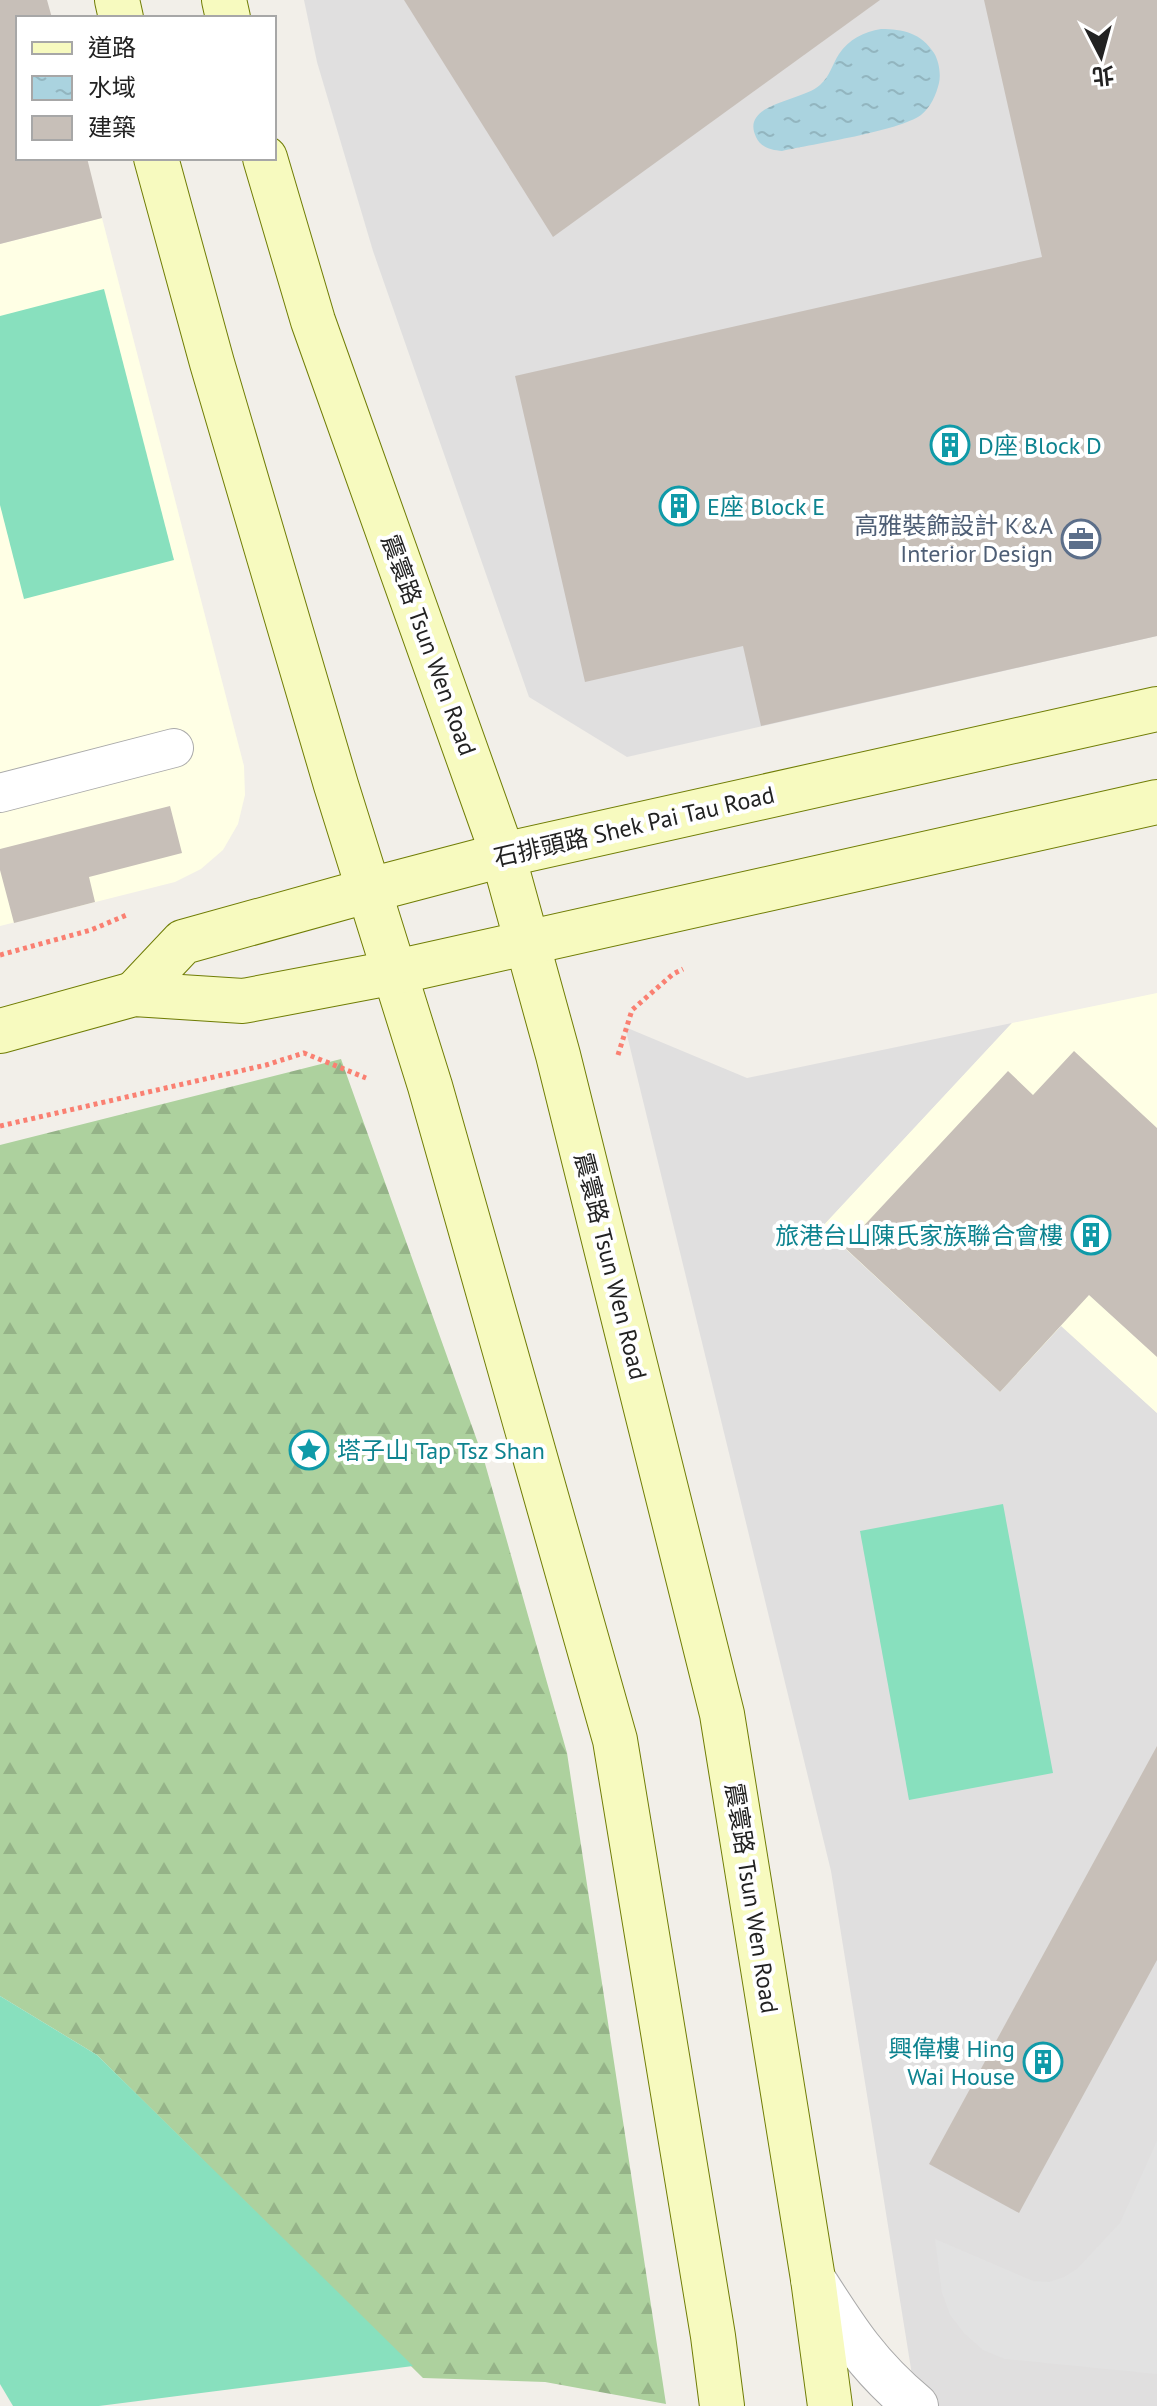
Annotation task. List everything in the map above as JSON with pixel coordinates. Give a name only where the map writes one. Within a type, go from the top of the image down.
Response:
[{"type":"main road","points":[[157,160],[336,785],[396,972],[615,1740],[722,2406]]},
{"type":"main road","name":"震寰路 Tsun Wen Road","points":[[266,160],[313,321],[503,855],[558,1055],[722,1714],[813,2279],[830,2406]]},
{"type":"main road","name":"石排頭路 Shek Pai Tau Road","points":[[134,994],[183,942],[503,855],[1157,709]]},
{"type":"main road","points":[[0,1031],[134,994],[243,1001],[396,972],[1157,802]]},
{"type":"street","points":[[813,2279],[858,2349],[885,2381],[916,2406]]},
{"type":"lane","points":[[0,793],[174,748]]},
{"type":"path","points":[[0,955],[91,930],[142,909]]},
{"type":"path","points":[[0,1126],[266,1065]]},
{"type":"shaded area","points":[[304,0],[1157,0],[1157,636],[627,757],[529,697],[373,251],[317,62]]},
{"type":"shaded area","points":[[102,218],[244,766],[245,795],[238,824],[223,850],[201,869],[175,882],[0,926],[0,244]]},
{"type":"shaded area","points":[[1157,993],[1157,1413],[1061,1326],[1000,1392],[822,1227],[1012,1023]]},
{"type":"shaded area","points":[[1012,1023],[822,1227],[999,1391],[1061,1325],[1157,1413],[1157,2406],[917,2406],[831,1871],[625,1027],[747,1078]]},
{"type":"shaded area","points":[[1157,2141],[1157,2374],[1005,2359],[983,2350],[965,2334],[950,2315],[942,2293],[935,2239],[1033,2281],[1049,2282],[1064,2277],[1077,2269],[1120,2223]]},
{"type":"green space","points":[[104,289],[174,560],[24,599],[0,505],[0,316]]},
{"type":"green space","points":[[341,1059],[484,1460],[567,1753],[666,2404],[545,2382],[423,2378],[97,2055],[0,1996],[0,1145]]},
{"type":"green space","points":[[1003,1504],[1053,1773],[909,1800],[860,1531]]},
{"type":"green space","points":[[0,1996],[97,2055],[413,2366],[99,2406],[13,2406],[0,2384]]},
{"type":"water","points":[[881,29],[904,31],[917,37],[936,56],[939,83],[925,112],[910,121],[876,132],[782,151],[761,144],[753,126],[764,110],[820,85],[847,44],[863,34]]},
{"type":"building","points":[[0,0],[47,0],[51,16],[16,16],[16,160],[88,160],[102,218],[0,244]]},
{"type":"building","points":[[404,0],[880,0],[553,237]]},
{"type":"building","points":[[984,0],[1157,0],[1157,636],[761,726],[743,646],[585,682],[515,376],[1042,257]]},
{"type":"building","points":[[170,806],[182,853],[89,877],[95,902],[14,923],[0,870],[0,849]]},
{"type":"building","points":[[1074,1051],[1157,1128],[1157,1357],[1089,1295],[1000,1392],[844,1247],[1008,1071],[1033,1095]]},
{"type":"building","name":"興偉樓 Hing Wai House","points":[[1157,1746],[1157,1960],[1019,2213],[929,2164]]},
{"type":"place","name":"D座 Block D","points":[[950,445]]},
{"type":"place","name":"E座 Block E","points":[[679,506]]},
{"type":"place","name":"高雅裝飾設計 K&A Interior Design","points":[[1081,539]]},
{"type":"place","name":"旅港台山陳氏家族聯合會樓","points":[[1091,1235]]},
{"type":"place","name":"塔子山 Tap Tsz Shan","points":[[309,1450]]},
{"type":"place","name":"興偉樓 Hing Wai House","points":[[1043,2062]]}]
